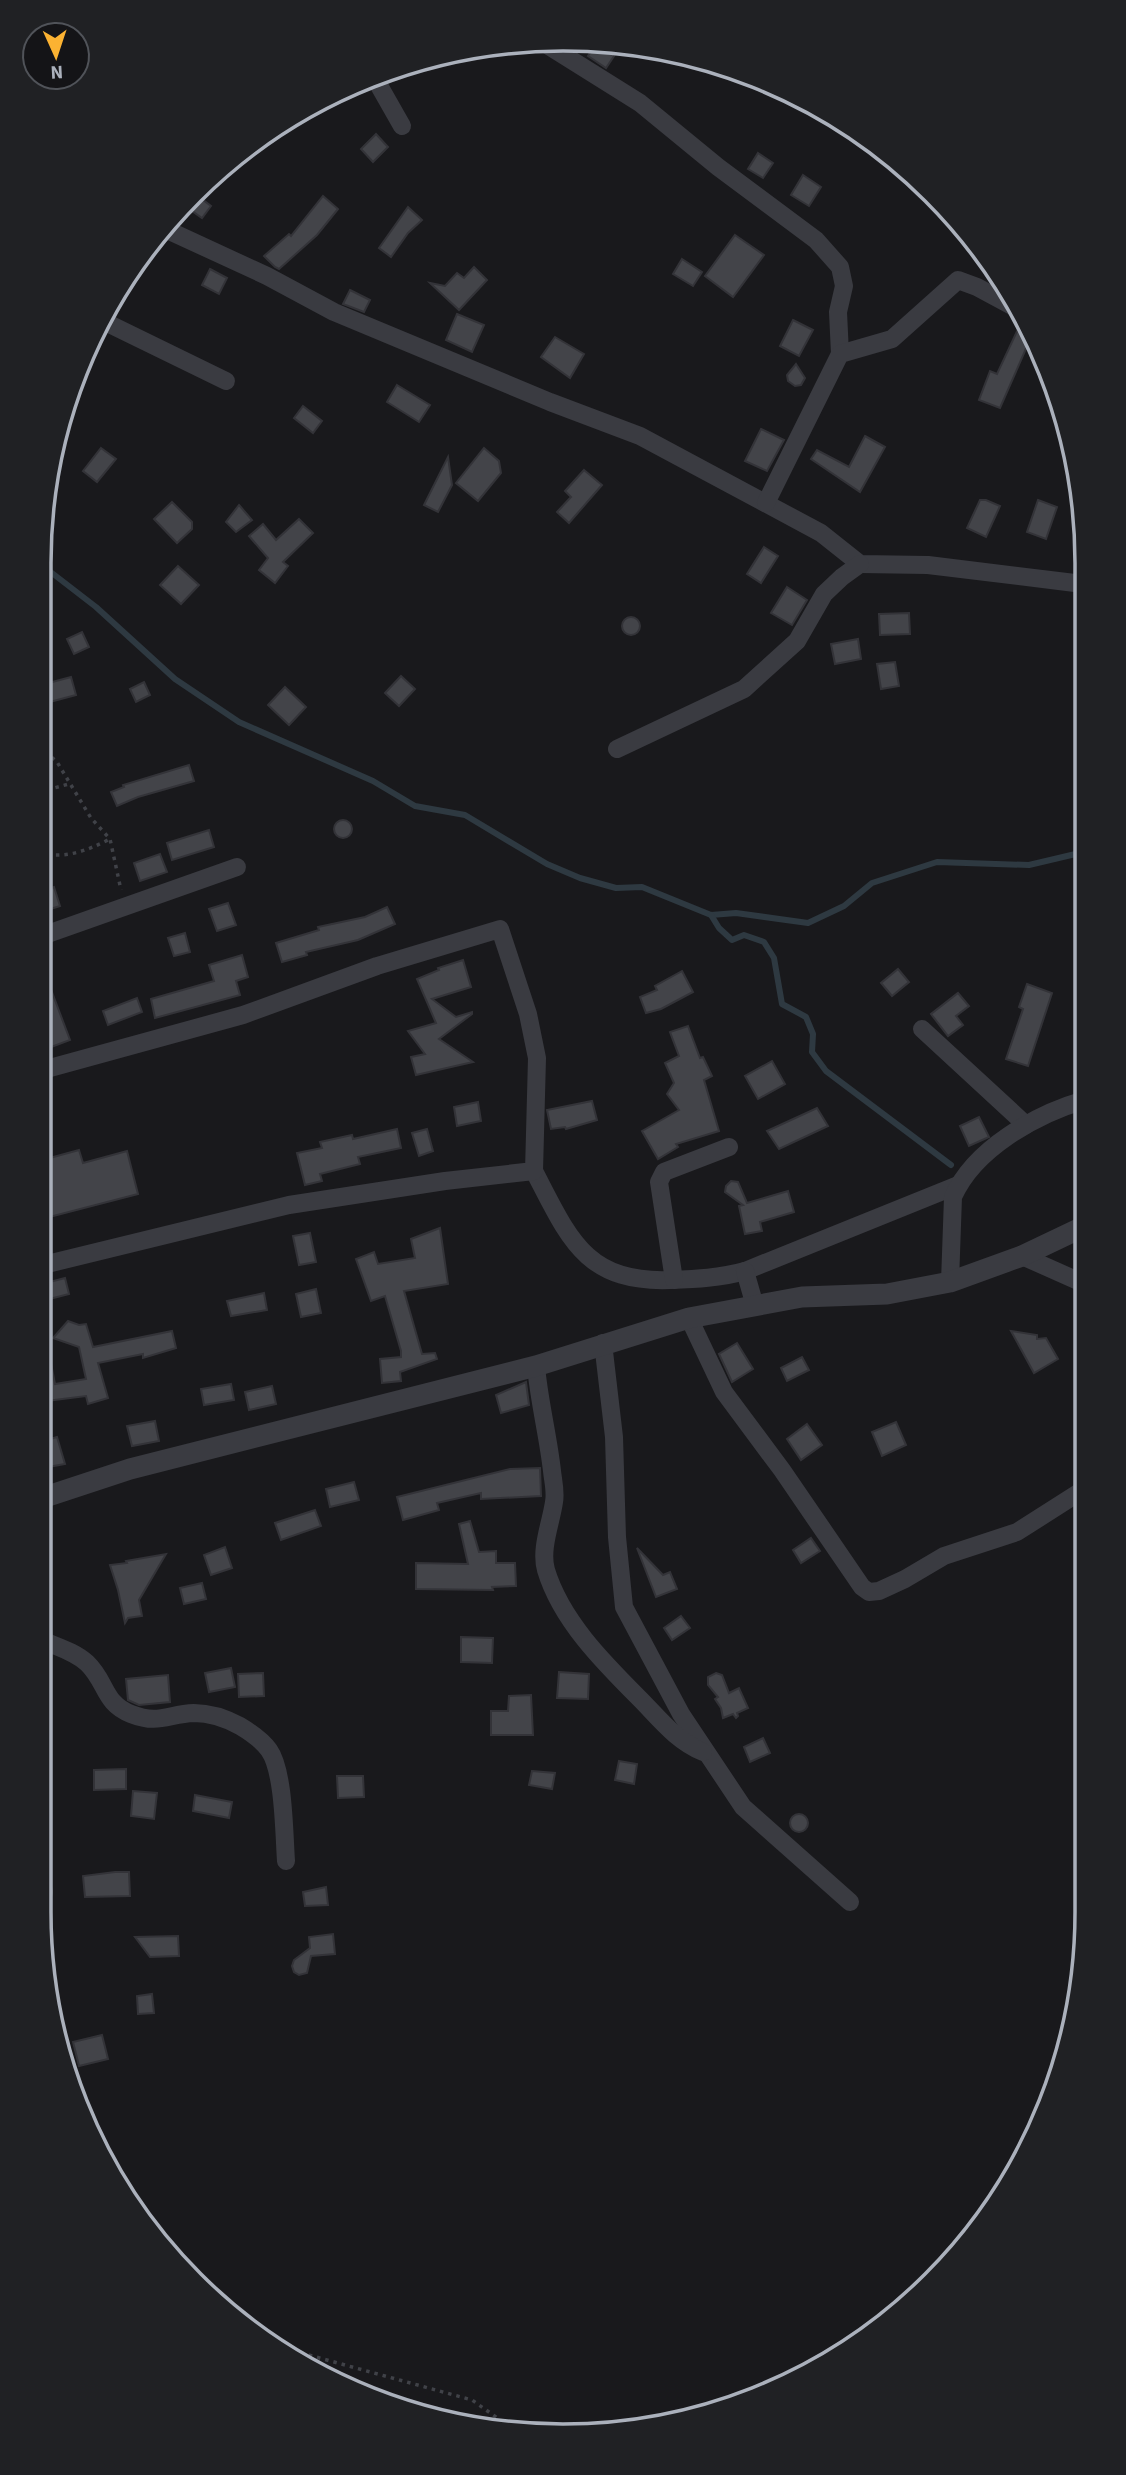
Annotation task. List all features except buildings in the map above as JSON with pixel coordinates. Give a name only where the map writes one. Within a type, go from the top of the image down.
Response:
[{"type":"street","points":[[557,51],[640,103],[718,167],[816,240],[840,267],[844,286],[838,312],[840,354],[766,503]]},
{"type":"street","points":[[379,85],[402,127]]},
{"type":"street","points":[[172,232],[267,276],[334,312],[550,402],[640,436],[821,534],[860,564]]},
{"type":"street","points":[[840,354],[892,339],[958,280],[1003,301]]},
{"type":"street","points":[[110,324],[226,381]]},
{"type":"street","points":[[617,749],[744,689],[797,641],[824,594],[860,564],[928,565],[1075,583]]},
{"type":"street","points":[[51,932],[237,867]]},
{"type":"street","points":[[51,1067],[243,1015],[377,966],[500,929],[528,1014],[537,1058],[534,1171],[575,1244],[607,1270],[632,1279],[674,1280],[716,1277],[745,1271],[958,1185]]},
{"type":"street","points":[[922,1029],[1026,1125]]},
{"type":"street","points":[[950,1282],[953,1198],[958,1185],[1004,1138],[1026,1125],[1075,1104]]},
{"type":"street","points":[[674,1280],[659,1182],[664,1172],[729,1147]]},
{"type":"street","points":[[51,1263],[289,1205],[445,1181],[534,1171]]},
{"type":"street","points":[[51,1499],[130,1469],[536,1366],[689,1318],[802,1297],[887,1294],[950,1282],[1022,1256],[1075,1231]]},
{"type":"street","points":[[1022,1256],[1075,1279]]},
{"type":"street","points":[[745,1271],[755,1306]]},
{"type":"street","points":[[689,1318],[724,1392],[782,1469],[862,1587],[869,1592],[905,1580],[944,1556],[1017,1532],[1075,1495]]},
{"type":"street","points":[[603,1343],[614,1437],[617,1537],[624,1607],[681,1714],[743,1807],[850,1902]]},
{"type":"street","points":[[536,1366],[555,1500],[547,1531],[545,1568],[560,1603],[613,1674],[666,1728],[694,1748],[707,1753]]},
{"type":"street","points":[[51,1644],[85,1662],[99,1677],[114,1706],[133,1715],[156,1721],[195,1713],[226,1719],[249,1731],[269,1750],[278,1773],[286,1861]]},
{"type":"path","points":[[51,757],[57,762],[91,818],[110,839],[118,885],[128,905]]},
{"type":"path","points":[[51,789],[69,784]]},
{"type":"path","points":[[51,856],[81,852],[110,839]]},
{"type":"path","points":[[303,2353],[471,2400],[500,2420]]},
{"type":"waterway","points":[[51,572],[96,607],[175,679],[239,722],[373,781],[415,806],[465,815],[547,864],[580,878],[616,888],[642,887],[711,915],[736,913],[808,923],[844,906],[872,883],[937,862],[1029,865],[1075,854]]},
{"type":"waterway","points":[[711,915],[719,928],[732,940],[744,935],[764,942],[774,958],[782,1004],[806,1017],[813,1034],[812,1052],[826,1071],[951,1165]]}]
